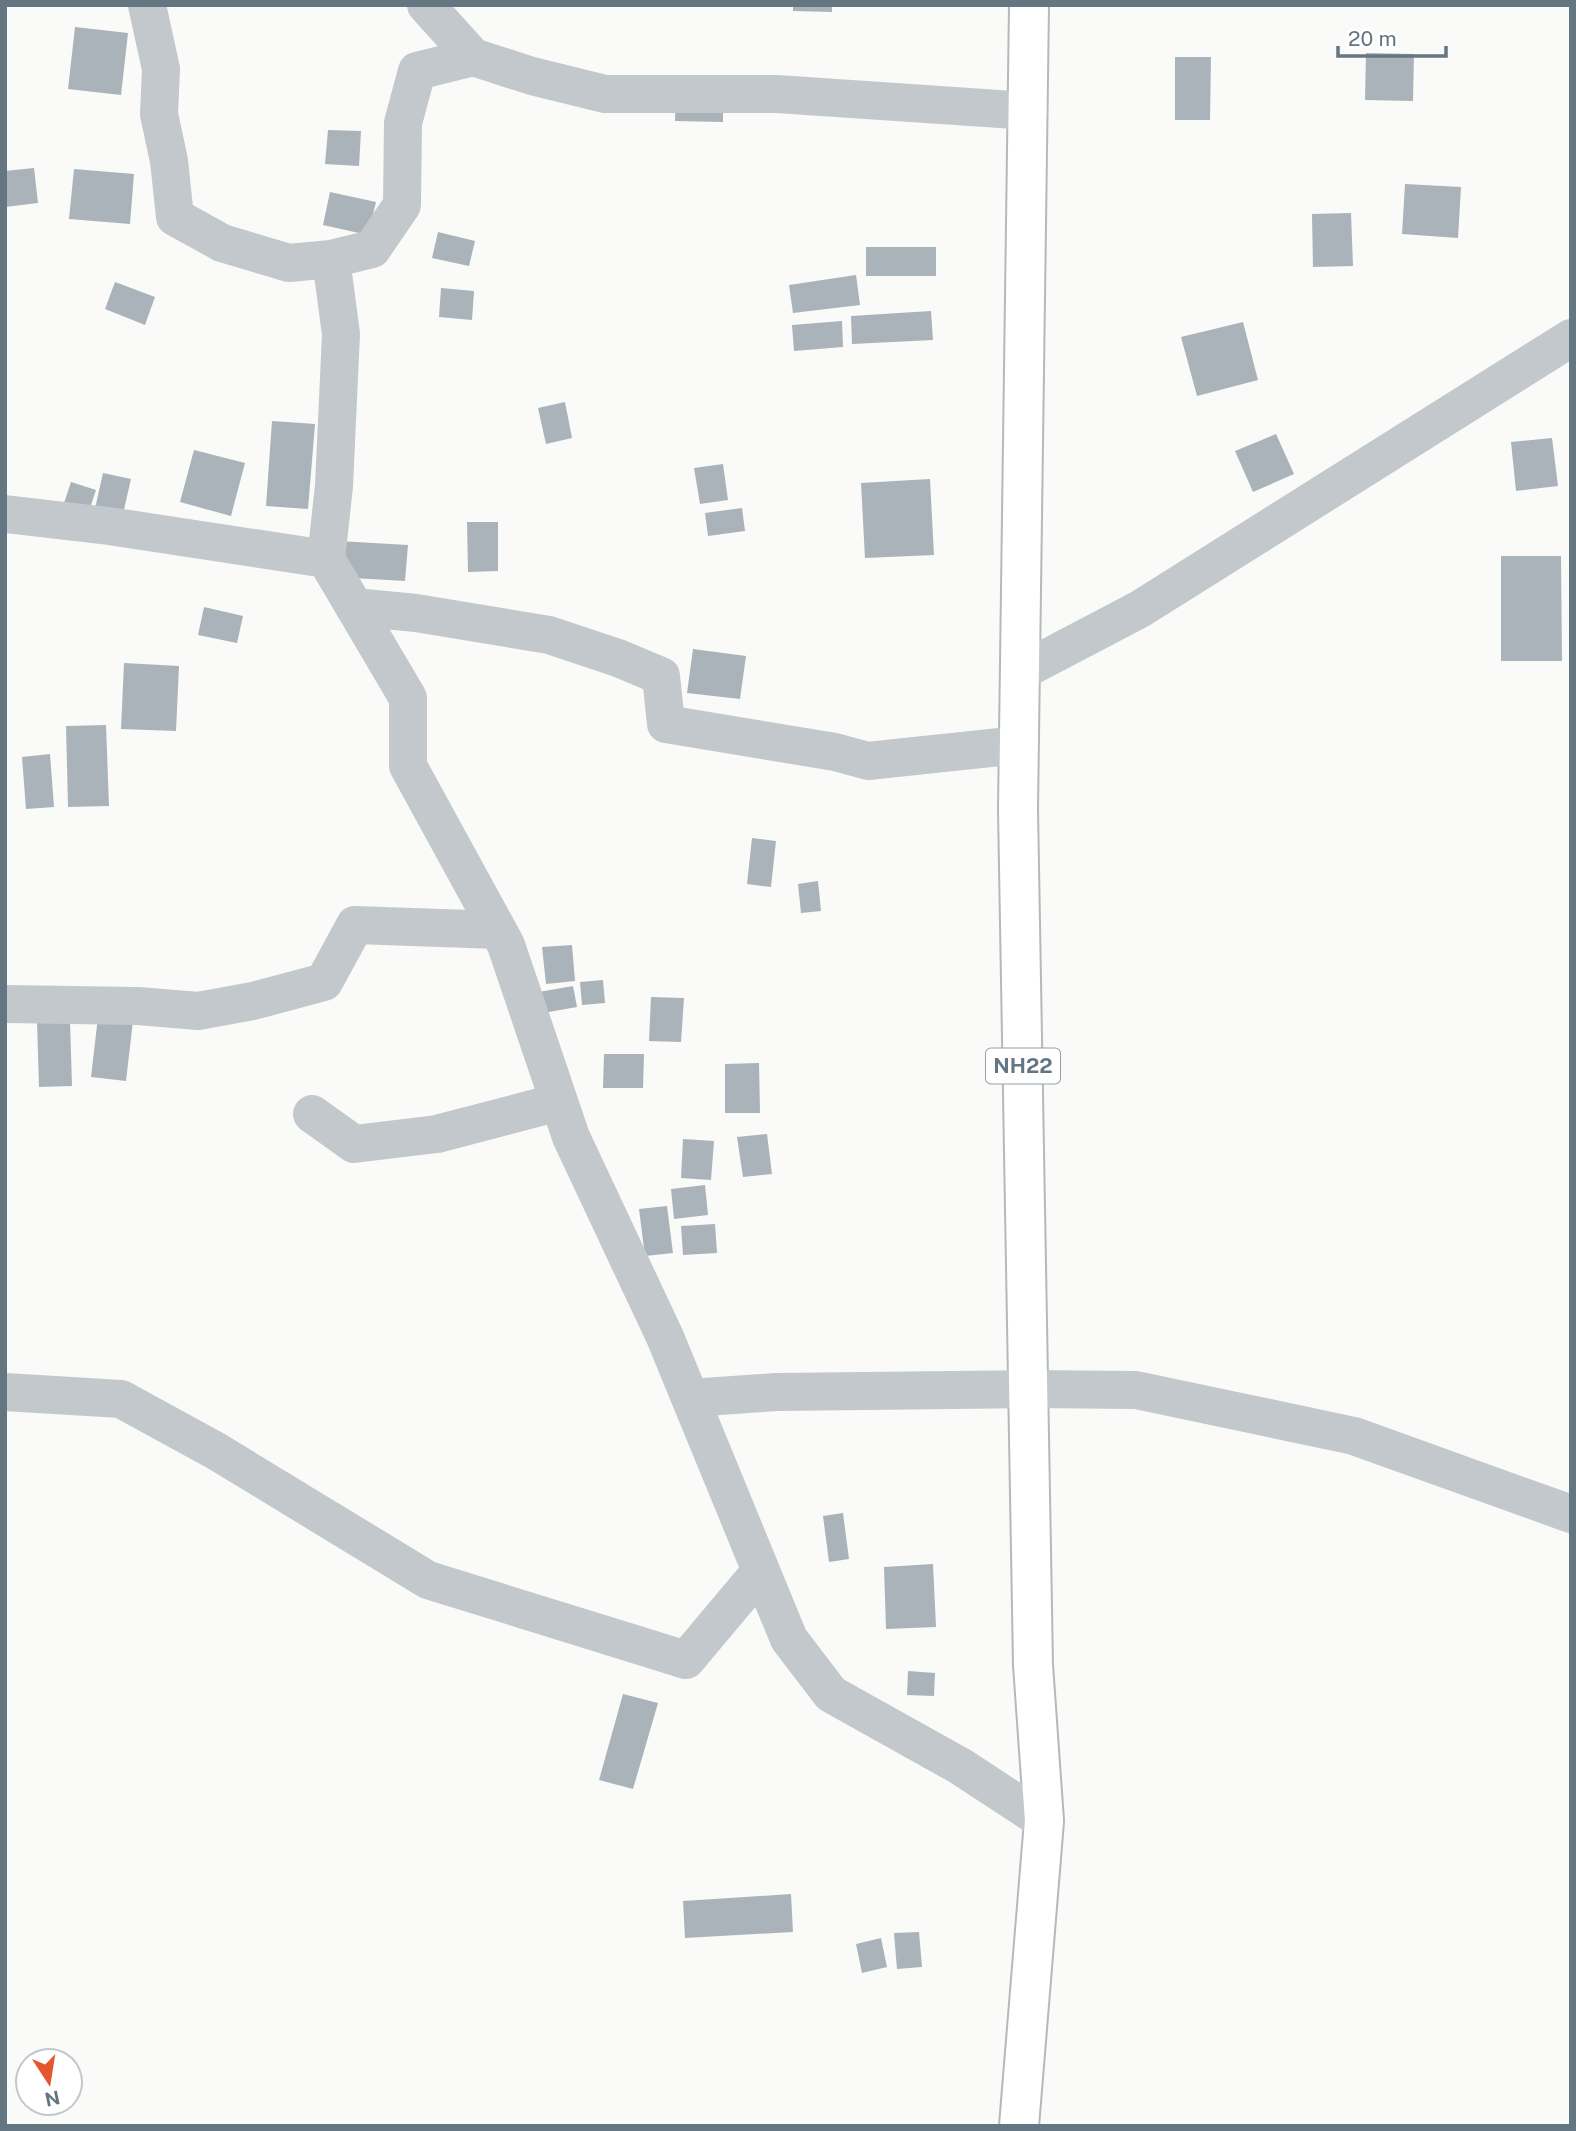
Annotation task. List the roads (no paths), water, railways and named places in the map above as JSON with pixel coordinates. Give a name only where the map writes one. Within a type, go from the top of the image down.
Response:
[{"type":"highway","name":"NH22","points":[[1019,2126],[1044,1821],[1033,1665],[1019,745],[1029,5]]},
{"type":"street","points":[[147,5],[161,69],[159,114],[169,161],[174,217],[222,243],[289,263],[331,260],[372,249],[402,205],[402,123],[417,72],[473,57]]},
{"type":"street","points":[[426,5],[473,57],[532,76],[605,94],[777,94],[1028,111]]},
{"type":"street","points":[[331,260],[341,334],[334,486],[326,559],[408,698],[408,766],[506,945],[571,1137],[665,1337],[789,1639],[831,1694],[960,1766],[1044,1821]]},
{"type":"street","points":[[1020,672],[1140,609],[1571,338]]},
{"type":"street","points":[[5,514],[109,526],[326,559]]},
{"type":"street","points":[[354,607],[416,613],[549,635],[618,658],[661,676],[666,724],[835,752],[868,761],[1019,745]]},
{"type":"street","points":[[6,1005],[138,1006],[198,1011],[253,1001],[324,982],[355,925],[498,930]]},
{"type":"street","points":[[312,1114],[354,1144],[437,1134],[559,1102]]},
{"type":"street","points":[[690,1398],[776,1392],[1136,1390],[1354,1436],[1571,1514]]},
{"type":"street","points":[[5,1392],[121,1399],[216,1451],[428,1580],[686,1660],[760,1572]]}]
